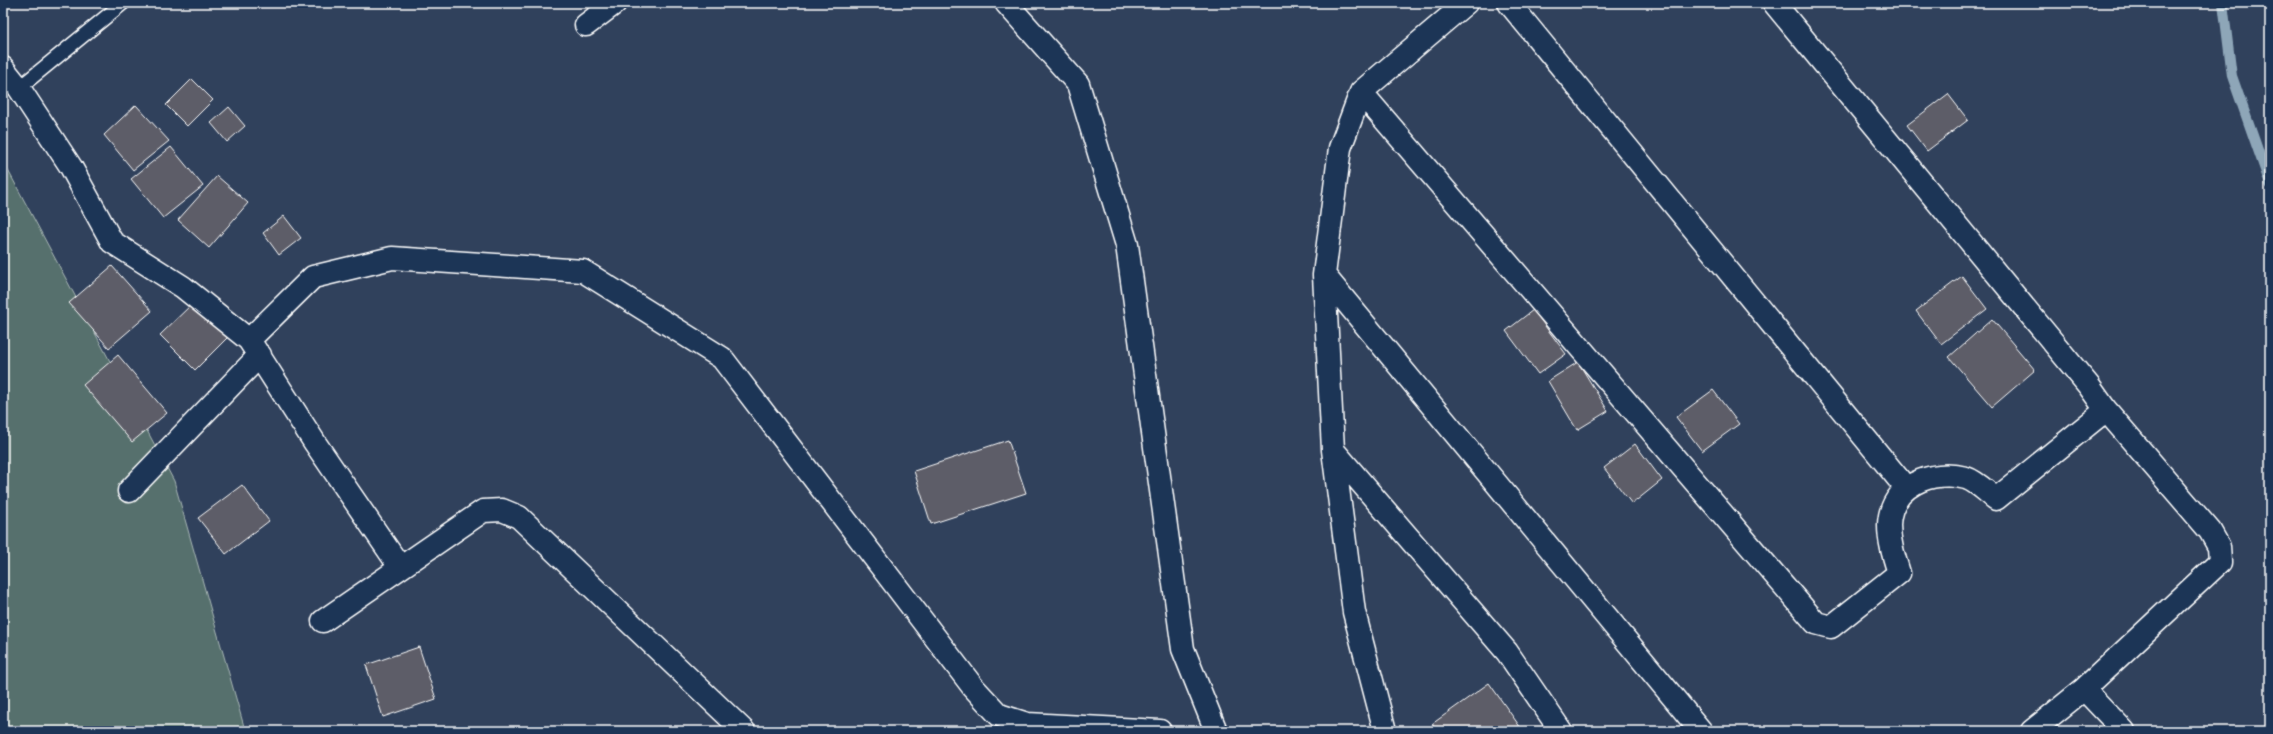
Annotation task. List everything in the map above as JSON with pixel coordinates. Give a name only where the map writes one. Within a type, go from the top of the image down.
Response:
[{"type":"street","points":[[586,25],[615,3]]},
{"type":"street","points":[[1006,3],[1078,84],[1127,245],[1183,649],[1216,731]]},
{"type":"street","points":[[1385,731],[1354,612],[1333,450],[1324,275],[1340,148],[1361,92],[1466,3]]},
{"type":"street","points":[[1509,3],[1906,488]]},
{"type":"street","points":[[1774,3],[2089,386],[2106,410],[2210,531],[2219,546],[2220,562],[2084,689],[2032,731]]},
{"type":"street","points":[[3,68],[19,88],[71,167],[112,242],[183,287],[255,347],[315,443],[400,567]]},
{"type":"street","points":[[1361,92],[1816,623],[1831,627],[1899,573],[1890,546],[1889,524],[1893,506],[1906,488],[1922,478],[1940,474],[1968,478],[1996,499],[2106,410]]},
{"type":"street","points":[[129,491],[255,347],[313,277],[392,258],[583,271],[722,358],[973,687],[999,715],[1027,724],[1160,731]]},
{"type":"street","points":[[1324,275],[1701,731]]},
{"type":"street","points":[[1333,450],[1507,652],[1561,731]]},
{"type":"street","points":[[323,621],[400,567],[483,512],[502,510],[519,517],[744,731]]},
{"type":"street","points":[[2084,689],[2124,731]]},
{"type":"lane","points":[[19,88],[123,3]]},
{"type":"green space","points":[[3,161],[174,481],[245,730],[243,731],[3,731]]},
{"type":"building","points":[[192,79],[213,100],[187,126],[166,105]]},
{"type":"building","points":[[1948,94],[1968,120],[1927,151],[1907,125]]},
{"type":"building","points":[[136,105],[169,141],[133,170],[104,135]]},
{"type":"building","points":[[229,107],[245,126],[227,142],[211,123]]},
{"type":"building","points":[[171,147],[203,186],[163,218],[131,179]]},
{"type":"building","points":[[217,176],[248,203],[209,248],[178,220]]},
{"type":"building","points":[[284,216],[301,238],[279,255],[263,233]]},
{"type":"building","points":[[112,266],[152,311],[109,348],[69,303]]},
{"type":"building","points":[[1962,276],[1987,309],[1941,344],[1916,311]]},
{"type":"building","points":[[194,302],[228,337],[195,370],[160,335]]},
{"type":"building","points":[[1533,310],[1566,354],[1538,374],[1506,331]]},
{"type":"building","points":[[1992,319],[2035,370],[1992,407],[1949,357]]},
{"type":"building","points":[[118,355],[167,413],[132,442],[83,385]]},
{"type":"building","points":[[1578,362],[1608,411],[1577,430],[1548,381]]},
{"type":"building","points":[[1713,390],[1739,424],[1702,451],[1676,417]]},
{"type":"building","points":[[1008,440],[1026,493],[931,524],[914,471]]},
{"type":"building","points":[[1635,444],[1662,480],[1632,504],[1604,468]]},
{"type":"building","points":[[242,485],[269,521],[226,554],[198,518]]},
{"type":"building","points":[[419,647],[436,699],[383,717],[366,665]]},
{"type":"building","points":[[1489,683],[1523,731],[1437,731],[1432,724]]},
{"type":"waterway","points":[[2223,3],[2232,76],[2270,184]]}]
